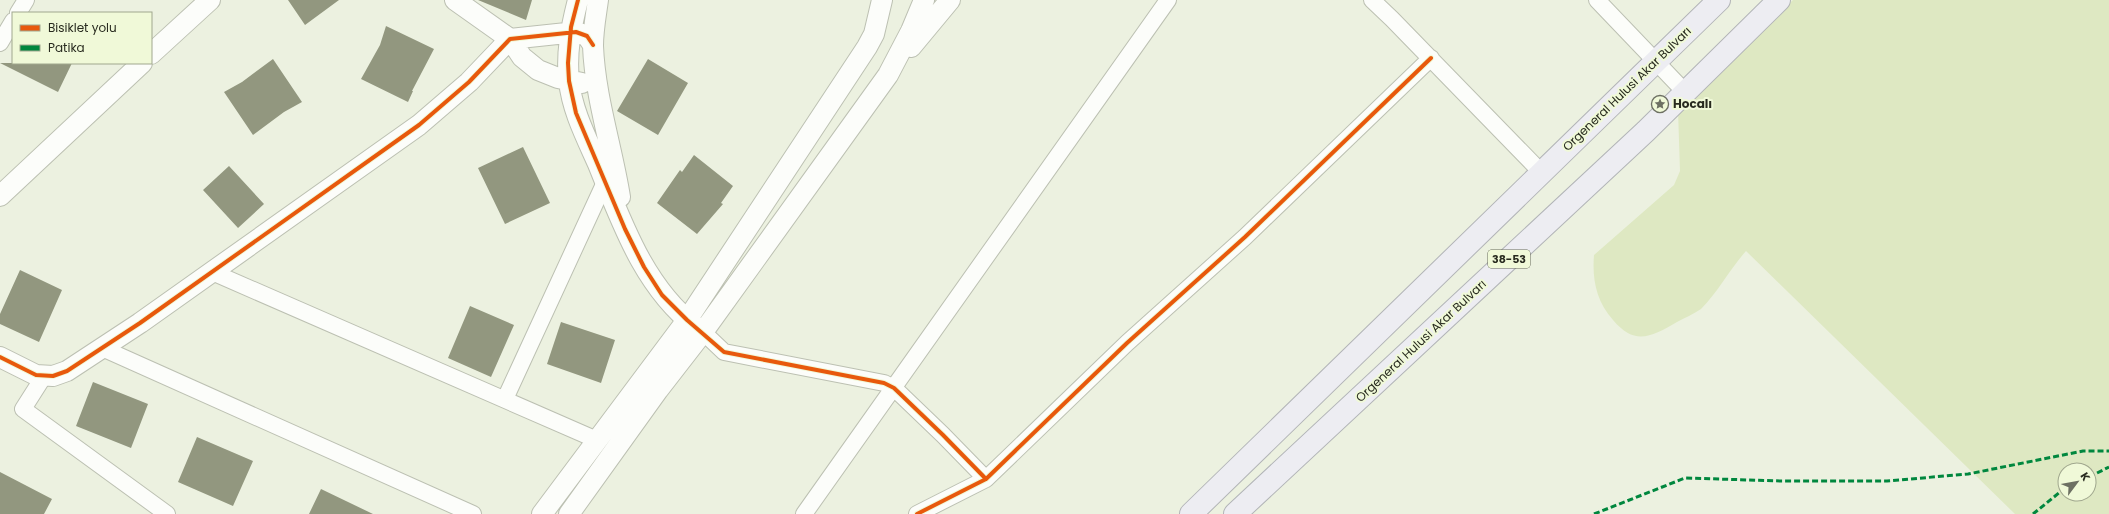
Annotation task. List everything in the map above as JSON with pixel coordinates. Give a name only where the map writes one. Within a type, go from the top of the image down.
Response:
[{"type":"main road","name":"Orgeneral Hulusi Akar Bulvarı","points":[[1191,514],[1720,0]]},
{"type":"main road","name":"Orgeneral Hulusi Akar Bulvarı","points":[[1234,514],[1685,92],[1779,0]]},
{"type":"street","points":[[19,12],[26,0]]},
{"type":"street","points":[[152,53],[210,0]]},
{"type":"street","points":[[455,0],[510,39],[522,57],[538,70],[569,81],[582,83],[596,80]]},
{"type":"street","points":[[578,0],[571,32],[569,81],[576,113],[624,229],[644,267],[662,295],[687,320],[703,332],[724,352],[884,383],[894,388],[944,435],[986,479]]},
{"type":"street","points":[[598,0],[593,45],[596,80],[612,151],[624,229]]},
{"type":"street","points":[[542,514],[687,320],[867,47],[874,34],[882,0]]},
{"type":"street","points":[[888,75],[912,31],[924,0]]},
{"type":"street","points":[[569,514],[658,390],[703,332],[888,75],[950,0]]},
{"type":"street","points":[[804,514],[1168,0]]},
{"type":"street","points":[[1372,0],[1542,172]]},
{"type":"street","points":[[1596,0],[1685,92]]},
{"type":"street","points":[[0,44],[12,24]]},
{"type":"street","points":[[0,357],[28,372],[44,376],[67,371],[212,272],[420,125],[469,82],[510,39],[571,32],[582,34],[593,45]]},
{"type":"street","points":[[917,514],[986,479],[1127,343],[1245,237],[1431,58]]},
{"type":"street","points":[[0,196],[141,64]]},
{"type":"street","points":[[505,399],[605,182]]},
{"type":"street","points":[[212,272],[597,440]]},
{"type":"street","points":[[102,348],[473,514]]},
{"type":"street","points":[[44,376],[23,409],[167,514]]},
{"type":"green space","points":[[1793,0],[2109,0],[2109,514],[2015,514],[1746,251],[1713,295],[1698,311],[1651,335],[1636,336],[1621,328],[1607,313],[1596,289],[1594,255],[1674,185],[1680,171],[1678,110]]},
{"type":"building","points":[[288,0],[339,0],[305,25]]},
{"type":"building","points":[[478,0],[532,0],[526,20]]},
{"type":"building","points":[[386,26],[434,49],[412,91],[408,102],[361,79],[380,45]]},
{"type":"building","points":[[273,59],[302,102],[284,112],[253,135],[224,92],[242,82]]},
{"type":"building","points":[[648,59],[688,83],[658,135],[617,111]]},
{"type":"building","points":[[0,63],[72,64],[58,92]]},
{"type":"building","points":[[523,147],[550,203],[505,224],[478,168]]},
{"type":"building","points":[[694,155],[733,186],[721,203],[723,204],[697,234],[657,203],[680,170],[682,172]]},
{"type":"building","points":[[229,166],[264,204],[238,228],[203,190]]},
{"type":"building","points":[[20,270],[62,290],[39,342],[0,324],[0,314]]},
{"type":"building","points":[[470,306],[514,325],[491,377],[448,358]]},
{"type":"building","points":[[561,322],[615,340],[601,383],[547,364]]},
{"type":"building","points":[[93,382],[148,404],[131,448],[76,426]]},
{"type":"building","points":[[197,437],[253,461],[233,506],[178,482]]},
{"type":"building","points":[[0,472],[52,499],[44,514],[0,514]]},
{"type":"building","points":[[321,489],[373,514],[309,514]]},
{"type":"marked path","points":[[1594,514],[1685,478],[1782,481],[1887,481],[1968,474],[2083,451],[2109,451]]},
{"type":"marked path","points":[[2097,473],[2109,467]]},
{"type":"marked path","points":[[2033,514],[2057,494]]},
{"type":"cycle path","points":[[578,0],[571,27],[568,63],[569,81],[576,113],[625,229],[644,267],[662,295],[687,320],[724,352],[884,383],[894,388],[986,479]]},
{"type":"cycle path","points":[[0,357],[36,375],[53,376],[67,371],[140,323],[419,125],[469,82],[510,39],[576,32],[587,36],[593,45]]},
{"type":"cycle path","points":[[917,514],[986,479],[1127,343],[1245,237],[1431,58]]},
{"type":"place","name":"Hocalı","points":[[1660,104]]}]
